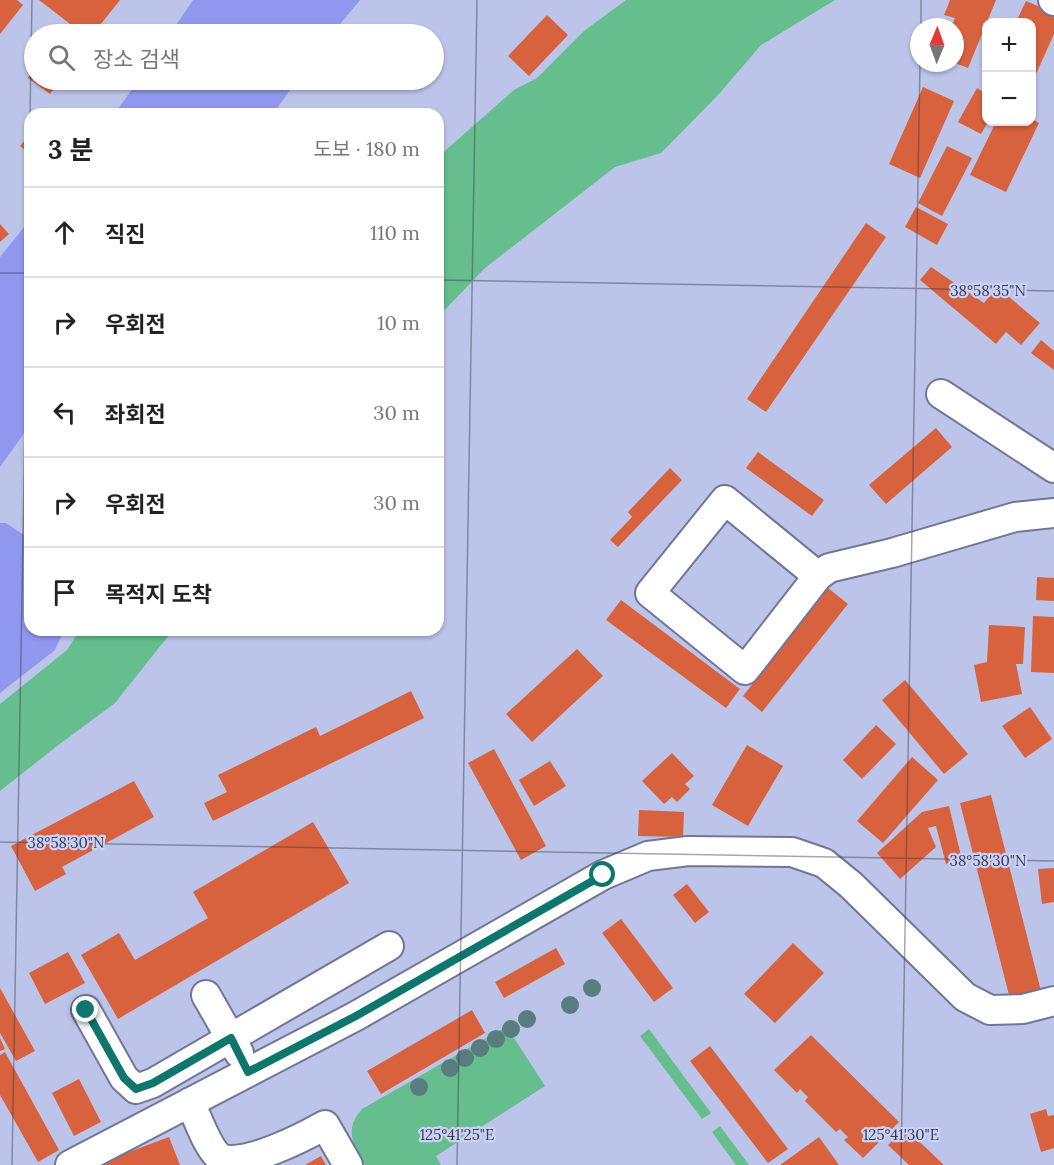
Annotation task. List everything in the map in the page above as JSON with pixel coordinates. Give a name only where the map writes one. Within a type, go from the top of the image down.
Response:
[{"type":"street","points":[[940,394],[1054,468]]},
{"type":"street","points":[[824,572],[725,500],[650,593],[745,670],[824,572],[1015,517],[1054,513]]},
{"type":"street","points":[[70,1165],[356,1016],[603,875],[648,856],[688,851],[792,852],[824,863],[885,917],[964,997],[990,1010],[1023,1009],[1054,1001]]},
{"type":"street","points":[[86,1010],[124,1078],[136,1089],[153,1083],[389,946]]},
{"type":"street","points":[[206,995],[248,1072]]},
{"type":"street","points":[[190,1102],[211,1146],[221,1159],[239,1164],[273,1155],[325,1125],[348,1165]]},
{"type":"green space","points":[[626,0],[835,0],[761,45],[719,94],[661,153],[615,167],[485,268],[444,311],[444,152],[514,90],[537,78],[584,31]]},
{"type":"green space","points":[[76,636],[168,636],[115,703],[0,791],[0,704],[67,650]]},
{"type":"green space","points":[[504,1028],[514,1038],[545,1086],[436,1156],[441,1165],[365,1165],[352,1137],[353,1123],[362,1109]]},
{"type":"green space","points":[[649,1029],[711,1113],[702,1119],[640,1036]]},
{"type":"green space","points":[[720,1126],[749,1165],[736,1165],[712,1132]]},
{"type":"water","points":[[193,0],[360,0],[340,24],[177,24]]},
{"type":"water","points":[[132,90],[290,90],[277,108],[118,108]]},
{"type":"water","points":[[24,227],[24,433],[0,467],[0,257]]},
{"type":"water","points":[[0,523],[6,523],[24,535],[24,636],[61,636],[55,650],[0,693]]},
{"type":"building","points":[[0,0],[17,0],[23,5],[0,34]]},
{"type":"building","points":[[39,0],[120,0],[101,24],[70,24]]},
{"type":"building","points":[[950,0],[996,0],[989,18],[982,18],[982,34],[968,68],[964,66],[964,18],[944,15]]},
{"type":"building","points":[[1026,1],[1054,13],[1054,34],[1036,74],[1036,18],[1018,18]]},
{"type":"building","points":[[547,15],[568,35],[529,76],[508,56]]},
{"type":"building","points":[[923,87],[954,101],[920,178],[889,164]]},
{"type":"building","points":[[977,88],[982,91],[982,126],[986,126],[981,134],[958,122]]},
{"type":"building","points":[[1036,121],[1039,123],[1006,192],[970,175],[994,126],[1036,126]]},
{"type":"building","points":[[947,146],[972,158],[942,216],[918,203]]},
{"type":"building","points":[[916,207],[948,224],[937,245],[905,227]]},
{"type":"building","points":[[866,223],[886,237],[766,412],[747,399]]},
{"type":"building","points":[[0,224],[9,234],[0,242]]},
{"type":"building","points":[[931,267],[984,303],[997,287],[1040,323],[1021,345],[1006,332],[996,344],[920,280]]},
{"type":"building","points":[[1041,340],[1054,351],[1054,370],[1031,353]]},
{"type":"building","points":[[936,428],[952,447],[886,504],[869,485]]},
{"type":"building","points":[[758,452],[824,500],[812,516],[746,468]]},
{"type":"building","points":[[670,468],[682,480],[618,547],[610,540],[632,517],[628,512]]},
{"type":"building","points":[[1037,577],[1054,578],[1054,601],[1036,600]]},
{"type":"building","points":[[828,588],[848,604],[762,712],[743,696]]},
{"type":"building","points":[[621,600],[740,689],[726,708],[606,620]]},
{"type":"building","points":[[1033,616],[1054,617],[1054,673],[1031,672]]},
{"type":"building","points":[[989,625],[1025,627],[1023,664],[1016,664],[1022,694],[981,702],[974,665],[987,662]]},
{"type":"building","points":[[577,649],[603,676],[532,742],[506,714]]},
{"type":"building","points":[[905,680],[968,754],[944,774],[882,700]]},
{"type":"building","points":[[411,691],[424,718],[213,821],[204,803],[227,792],[218,775],[316,727],[320,736]]},
{"type":"building","points":[[1030,707],[1052,739],[1025,758],[1002,726]]},
{"type":"building","points":[[876,725],[896,744],[862,779],[843,760]]},
{"type":"building","points":[[747,745],[783,766],[748,826],[712,805]]},
{"type":"building","points":[[494,749],[546,846],[521,860],[468,763]]},
{"type":"building","points":[[672,753],[694,776],[685,784],[690,789],[677,802],[672,797],[664,804],[642,781]]},
{"type":"building","points":[[912,757],[938,780],[883,843],[857,821]]},
{"type":"building","points":[[550,761],[566,786],[534,806],[519,780]]},
{"type":"building","points":[[134,781],[154,817],[62,867],[66,874],[35,891],[11,846]]},
{"type":"building","points":[[991,795],[1041,991],[1010,999],[960,803]]},
{"type":"building","points":[[949,806],[962,860],[946,864],[936,826],[928,828],[936,847],[900,879],[877,853],[922,812]]},
{"type":"building","points":[[639,810],[684,812],[683,837],[638,836]]},
{"type":"building","points":[[313,822],[349,883],[118,1019],[81,955],[119,933],[135,960],[208,918],[193,892]]},
{"type":"building","points":[[1054,868],[1054,902],[1042,904],[1038,869]]},
{"type":"building","points":[[687,884],[709,912],[695,923],[673,895]]},
{"type":"building","points":[[621,919],[673,988],[654,1002],[602,933]]},
{"type":"building","points":[[793,943],[824,973],[775,1023],[744,994]]},
{"type":"building","points":[[556,948],[565,964],[504,998],[495,982]]},
{"type":"building","points":[[68,952],[85,983],[45,1004],[29,973]]},
{"type":"building","points":[[0,988],[35,1051],[16,1061],[0,1033]]},
{"type":"building","points":[[472,1010],[485,1033],[381,1094],[367,1071]]},
{"type":"building","points":[[811,1035],[899,1122],[863,1158],[844,1140],[848,1137],[840,1129],[836,1132],[805,1101],[808,1097],[800,1089],[797,1093],[774,1070]]},
{"type":"building","points":[[0,1038],[5,1049],[0,1051]]},
{"type":"building","points":[[710,1046],[788,1149],[768,1163],[690,1061]]},
{"type":"building","points":[[5,1052],[59,1150],[38,1162],[0,1095],[0,1055]]},
{"type":"building","points":[[79,1079],[101,1122],[74,1136],[52,1093]]},
{"type":"building","points":[[1046,1109],[1048,1116],[1054,1115],[1054,1148],[1041,1152],[1030,1114]]},
{"type":"building","points":[[905,1128],[944,1165],[909,1165],[888,1145]]},
{"type":"building","points":[[169,1137],[180,1165],[94,1165]]},
{"type":"building","points":[[819,1137],[839,1165],[780,1165]]},
{"type":"building","points":[[321,1156],[326,1165],[305,1165]]},
{"type":"route","points":[[86,1010],[124,1078],[136,1089],[153,1083],[231,1038],[248,1072],[356,1016],[603,875]]}]
